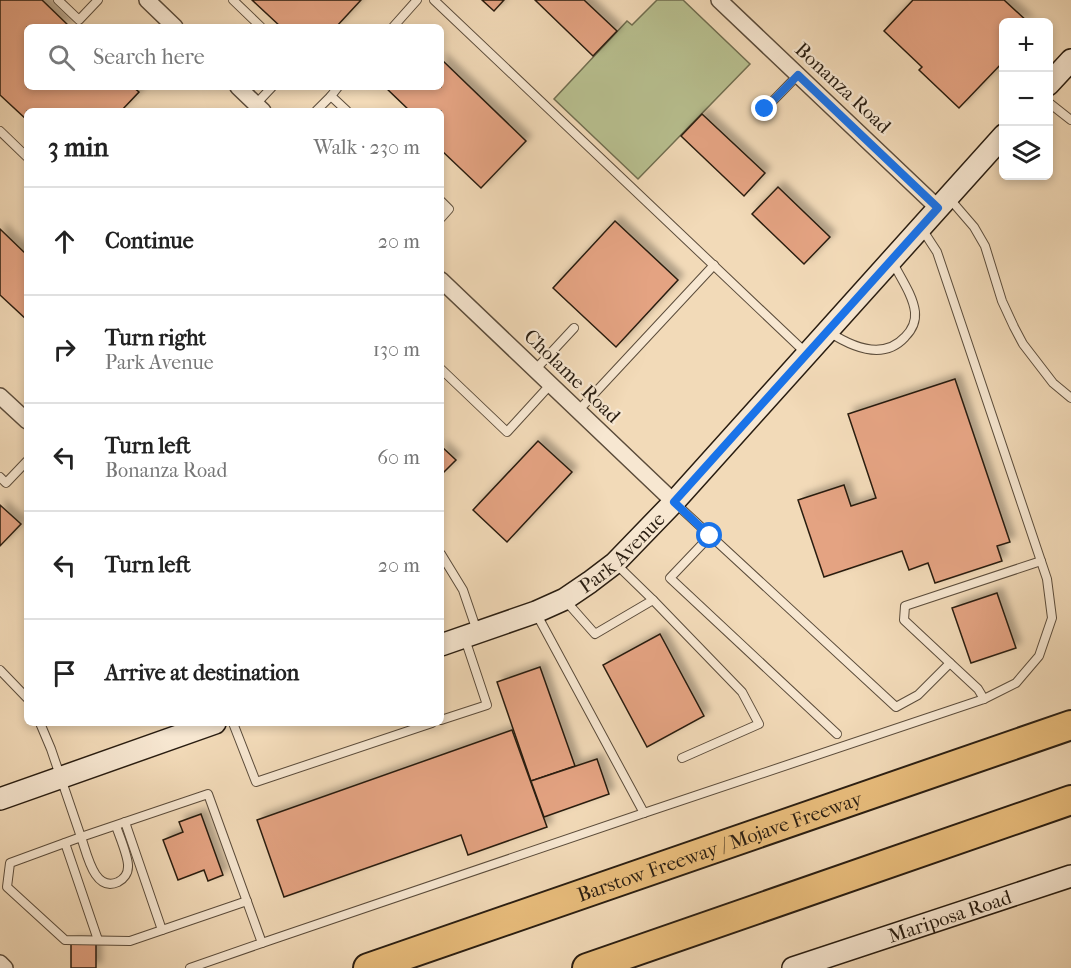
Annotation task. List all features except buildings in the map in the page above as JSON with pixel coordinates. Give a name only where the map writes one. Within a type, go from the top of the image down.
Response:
[{"type":"highway","name":"Barstow Freeway / Mojave Freeway","points":[[368,968],[1071,725]]},
{"type":"highway","points":[[587,968],[1071,800]]},
{"type":"street","points":[[147,0],[172,24]]},
{"type":"street","name":"Bonanza Road","points":[[719,0],[798,75],[943,202]]},
{"type":"street","points":[[1053,80],[1071,60]]},
{"type":"street","points":[[241,90],[260,108]]},
{"type":"street","name":"Park Avenue","points":[[444,644],[565,600],[615,563],[674,502],[999,140]]},
{"type":"street","name":"Cholame Road","points":[[444,283],[674,502]]},
{"type":"street","points":[[0,396],[24,418]]},
{"type":"street","points":[[0,799],[206,726]]},
{"type":"street","name":"Mariposa Road","points":[[793,968],[1071,876]]},
{"type":"street","points":[[0,963],[5,968]]},
{"type":"lane","points":[[58,0],[80,20],[98,0]]},
{"type":"lane","points":[[233,0],[258,24]]},
{"type":"lane","points":[[396,24],[417,0]]},
{"type":"lane","points":[[434,0],[807,354]]},
{"type":"lane","points":[[765,109],[798,75]]},
{"type":"lane","points":[[260,108],[270,90]]},
{"type":"lane","points":[[319,108],[336,90]]},
{"type":"lane","points":[[331,96],[344,108]]},
{"type":"lane","points":[[1053,106],[1071,120]]},
{"type":"lane","points":[[0,131],[24,153]]},
{"type":"lane","points":[[943,202],[974,227],[985,246],[1002,301],[1023,344],[1053,383],[1071,398]]},
{"type":"lane","points":[[190,968],[984,699],[1016,683],[1039,656],[1052,618],[1047,579],[937,252],[921,227]]},
{"type":"lane","points":[[828,331],[845,342],[867,349],[890,348],[903,340],[915,323],[915,312],[911,299],[891,260]]},
{"type":"lane","points":[[578,411],[714,265]]},
{"type":"lane","points":[[535,369],[574,328]]},
{"type":"lane","points":[[444,372],[507,432],[550,385]]},
{"type":"lane","points":[[0,477],[6,483],[24,464]]},
{"type":"lane","points":[[674,502],[896,707],[918,695],[950,663]]},
{"type":"lane","points":[[710,536],[670,578],[837,734]]},
{"type":"lane","points":[[444,559],[463,590],[487,705],[444,719]]},
{"type":"lane","points":[[984,699],[978,689],[904,620],[905,606],[1041,561]]},
{"type":"lane","points":[[615,563],[742,692],[759,724],[682,758]]},
{"type":"lane","points":[[565,600],[596,634],[653,600]]},
{"type":"lane","points":[[536,612],[644,813]]},
{"type":"lane","points":[[0,670],[24,695]]},
{"type":"lane","points":[[41,726],[94,874],[101,881],[109,883],[118,882],[126,875],[129,865],[116,826]]},
{"type":"lane","points":[[235,726],[256,782],[423,726]]},
{"type":"lane","points":[[247,902],[130,941],[65,940],[7,887],[10,862],[208,794],[247,902],[261,943]]},
{"type":"lane","points":[[125,822],[162,930]]},
{"type":"lane","points":[[64,843],[98,940]]},
{"type":"green space","points":[[657,0],[683,0],[750,64],[638,179],[554,99],[627,21],[632,25]]},
{"type":"route","points":[[710,536],[674,502],[938,208],[798,75],[765,109]]}]
